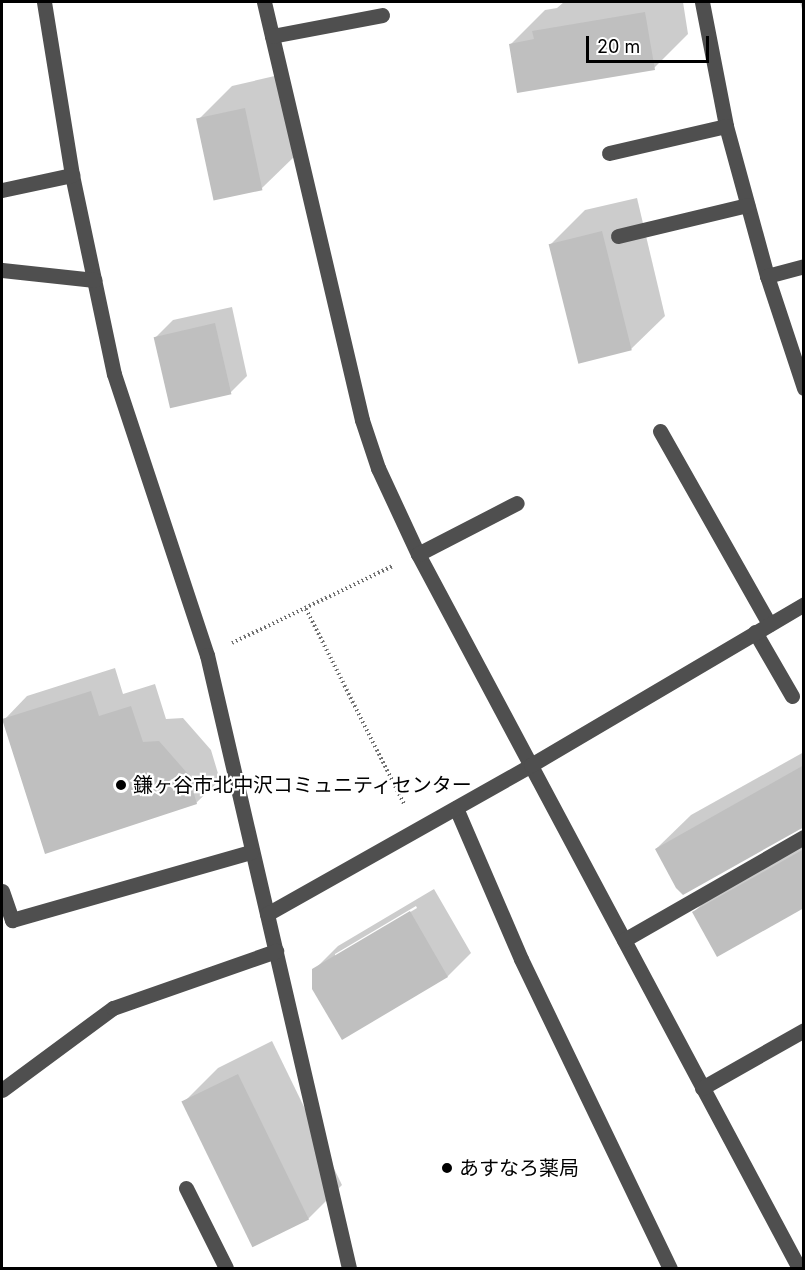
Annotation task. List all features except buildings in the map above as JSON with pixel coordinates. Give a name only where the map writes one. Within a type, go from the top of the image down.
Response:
[{"type":"street","points":[[44,2],[72,175],[114,374],[170,554],[207,655],[349,1269]]},
{"type":"street","points":[[264,2],[362,420],[378,468],[418,554],[799,1269]]},
{"type":"street","points":[[702,2],[726,126],[767,276],[804,388]]},
{"type":"street","points":[[272,36],[382,15]]},
{"type":"street","points":[[609,153],[726,126]]},
{"type":"street","points":[[2,190],[72,175]]},
{"type":"street","points":[[618,236],[747,205]]},
{"type":"street","points":[[767,276],[804,266]]},
{"type":"street","points":[[2,270],[94,280]]},
{"type":"street","points":[[660,431],[769,624]]},
{"type":"street","points":[[418,554],[517,503]]},
{"type":"street","points":[[267,914],[531,765],[804,604]]},
{"type":"street","points":[[755,632],[792,696]]},
{"type":"street","points":[[456,808],[521,958],[670,1269]]},
{"type":"street","points":[[624,940],[804,837]]},
{"type":"street","points":[[2,891],[7,921],[251,852]]},
{"type":"street","points":[[2,1090],[113,1008],[276,951]]},
{"type":"street","points":[[702,1088],[804,1030]]},
{"type":"street","points":[[186,1188],[226,1269]]},
{"type":"path","points":[[207,655],[418,554]]},
{"type":"path","points":[[306,609],[417,830]]},
{"type":"place","name":"鎌ヶ谷市北中沢コミュニティセンター","points":[[121,785]]},
{"type":"place","name":"あすなろ薬局","points":[[447,1168]]}]
